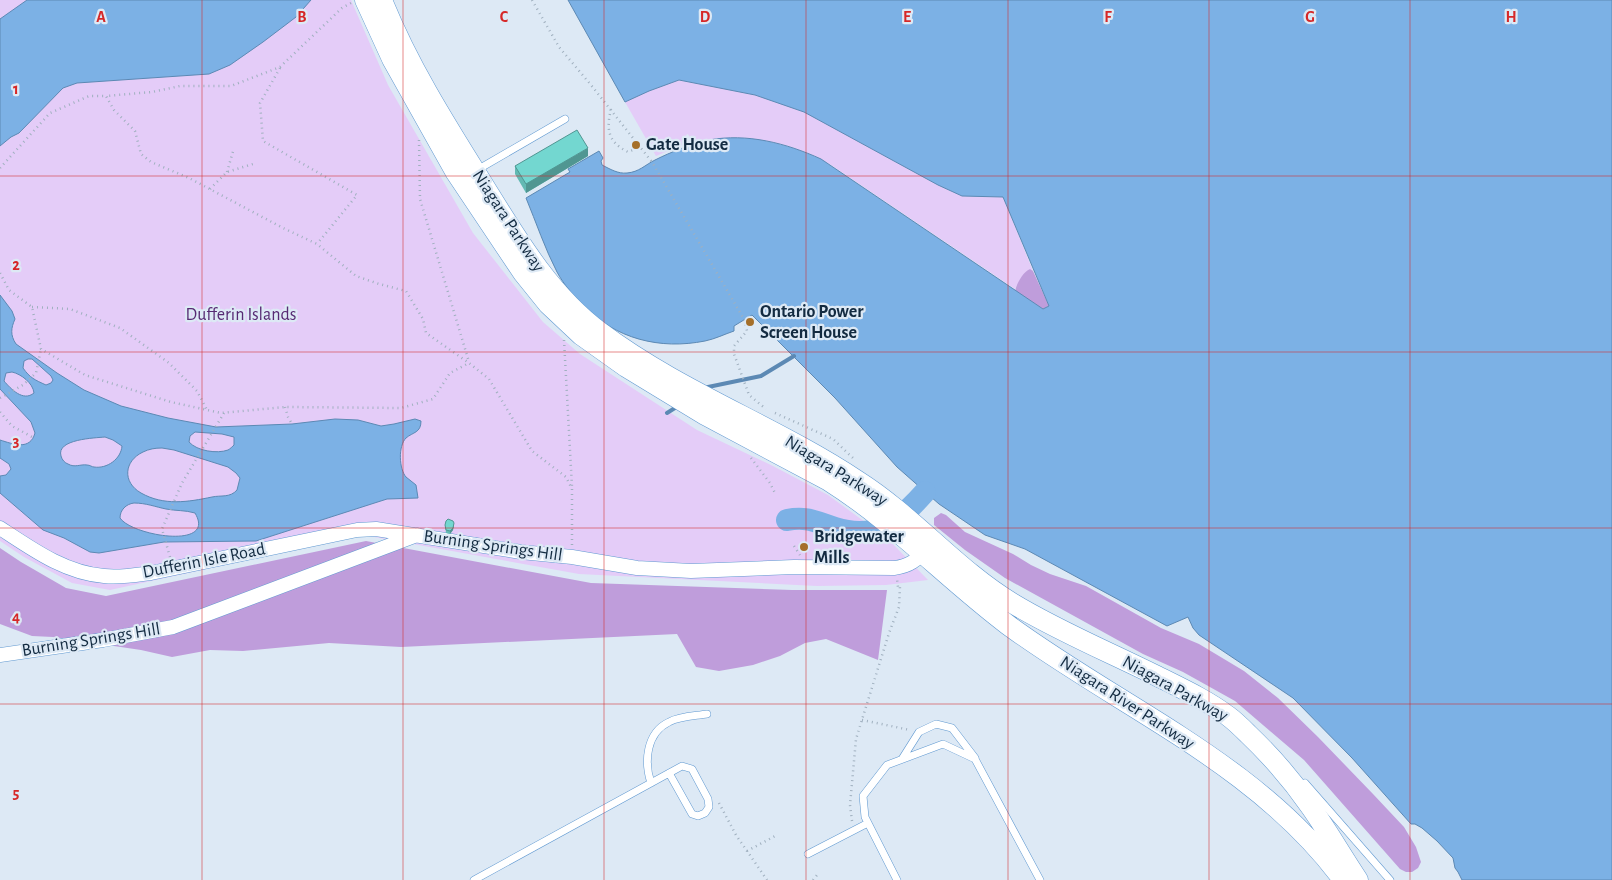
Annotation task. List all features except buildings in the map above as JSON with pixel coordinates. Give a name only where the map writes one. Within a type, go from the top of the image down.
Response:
[{"type":"main road","name":"Niagara Parkway","points":[[360,0],[433,133],[472,197],[535,288],[571,327],[595,347],[710,408],[828,462],[920,540],[1017,606],[1193,694],[1229,716],[1266,752],[1292,781],[1312,808],[1358,880]]},
{"type":"main road","name":"Niagara Parkway","points":[[382,0],[404,49],[475,172],[540,272],[566,302],[591,326],[680,391]]},
{"type":"main road","name":"Niagara River Parkway","points":[[920,540],[985,607],[1016,630],[1078,672],[1212,757],[1248,783],[1303,833],[1343,880]]},
{"type":"street","name":"Dufferin Isle Road","points":[[0,528],[33,550],[66,567],[85,573],[105,576],[129,576],[174,568],[358,530],[376,529],[418,535]]},
{"type":"street","name":"Burning Springs Hill","points":[[0,655],[112,638],[173,626],[418,535],[520,552],[572,557],[637,568],[691,570],[794,567],[894,568],[909,566],[920,540]]},
{"type":"lane","points":[[475,172],[565,119]]},
{"type":"lane","points":[[651,783],[647,766],[647,754],[656,732],[669,721],[707,714]]},
{"type":"lane","points":[[1229,716],[1271,747],[1288,765]]},
{"type":"lane","points":[[902,759],[919,732],[936,724],[952,728],[975,758],[1040,880]]},
{"type":"lane","points":[[897,880],[864,817],[863,796],[886,765],[943,744],[975,758]]},
{"type":"lane","points":[[474,880],[669,773],[682,766],[692,769],[708,799],[709,807],[704,813],[698,816],[692,814],[669,773]]},
{"type":"lane","points":[[1297,774],[1390,880]]},
{"type":"lane","points":[[808,854],[868,823]]},
{"type":"path","points":[[318,244],[357,194],[263,141],[260,103],[281,65],[342,8],[360,0]]},
{"type":"path","points":[[532,0],[558,46],[611,109],[652,162],[745,321],[747,331],[733,348],[746,388]]},
{"type":"path","points":[[281,65],[281,72]]},
{"type":"path","points":[[0,168],[50,113],[89,96],[152,92],[180,86],[231,86],[281,65]]},
{"type":"path","points":[[106,96],[114,110],[135,131],[141,154],[151,162],[189,178],[318,244],[356,276],[406,291],[422,319],[426,333],[469,362],[489,379],[532,451],[566,478],[572,489]]},
{"type":"path","points":[[611,109],[607,124],[610,135],[619,147],[628,152],[640,146]]},
{"type":"path","points":[[419,137],[420,199],[469,362]]},
{"type":"path","points":[[227,172],[234,148]]},
{"type":"path","points":[[210,189],[227,172],[253,164]]},
{"type":"path","points":[[0,274],[2,281],[9,290],[32,307],[70,309],[120,328],[169,363],[197,391],[207,410]]},
{"type":"path","points":[[0,398],[23,385],[36,373],[41,349],[32,307]]},
{"type":"path","points":[[564,334],[572,489],[572,557]]},
{"type":"path","points":[[41,349],[85,375],[171,402],[224,413],[285,407],[401,408],[433,400],[450,373],[469,362]]},
{"type":"path","points":[[285,407],[292,424]]},
{"type":"path","points":[[0,412],[12,426],[34,438]]},
{"type":"path","points":[[174,568],[162,529],[182,483],[224,413]]},
{"type":"path","points":[[752,459],[770,483],[776,495]]},
{"type":"path","points":[[852,822],[850,805],[856,739],[899,607],[900,586],[898,587],[898,580]]},
{"type":"path","points":[[862,720],[919,732]]},
{"type":"path","points":[[717,801],[767,880]]},
{"type":"path","points":[[747,850],[778,835]]},
{"type":"path","points":[[813,880],[817,875]]},
{"type":"green space","name":"Dufferin Islands","points":[[0,0],[351,0],[388,85],[473,233],[543,322],[580,354],[697,430],[771,465],[828,495],[887,538],[928,580],[886,585],[817,586],[579,574],[363,535],[110,590],[72,583],[24,557],[0,541]]},
{"type":"green space","points":[[679,80],[755,95],[804,112],[938,185],[962,196],[1003,197],[1033,271],[1030,269],[1022,277],[1015,289],[831,165],[781,144],[746,139],[728,139],[693,145],[688,134],[686,135],[689,142],[656,156],[625,102]]},
{"type":"shaded area","points":[[1030,269],[1033,271],[1049,306],[1043,309],[1015,291],[1021,278]]},
{"type":"shaded area","points":[[941,513],[946,515],[965,532],[1013,554],[1050,574],[1086,586],[1161,628],[1199,644],[1244,671],[1278,698],[1318,737],[1404,827],[1416,847],[1421,862],[1418,868],[1412,872],[1400,869],[1304,760],[1235,701],[1183,672],[1143,654],[1005,578],[934,525],[934,518]]},
{"type":"shaded area","points":[[366,541],[591,583],[792,590],[887,590],[878,660],[826,639],[805,643],[780,656],[753,665],[719,671],[696,667],[677,634],[401,647],[329,643],[243,651],[210,650],[172,657],[141,650],[53,637],[32,636],[0,624],[0,548],[66,588],[106,596]]},
{"type":"water","points":[[27,0],[311,0],[296,17],[263,42],[230,65],[209,74],[77,83],[63,88],[19,133],[0,146],[0,19]]},
{"type":"water","points":[[568,0],[1612,0],[1612,880],[1462,880],[1455,868],[1453,858],[1422,828],[1411,824],[1352,758],[1293,698],[1199,635],[1188,617],[1167,626],[1025,549],[985,535],[939,504],[897,467],[835,398],[752,315],[734,326],[734,331],[716,338],[705,341],[671,344],[655,343],[624,334],[596,317],[572,294],[560,277],[548,254],[526,198],[570,172],[568,169],[599,151],[603,158],[601,161],[602,165],[617,172],[627,173],[638,170],[681,148],[723,138],[752,139],[780,144],[821,159],[1043,309],[1049,306],[1003,197],[962,196],[938,185],[804,112],[755,95],[679,80],[625,102]]},
{"type":"water","points":[[0,295],[12,311],[15,319],[12,332],[16,344],[84,390],[121,406],[168,418],[216,427],[292,424],[335,419],[358,420],[381,426],[415,419],[421,421],[420,428],[403,442],[400,458],[406,477],[416,485],[418,498],[387,499],[256,541],[164,542],[99,553],[90,552],[64,538],[43,530],[0,493],[0,476],[6,475],[11,469],[9,464],[0,458],[0,440],[20,445],[25,444],[33,439],[35,433],[31,422],[0,389]],"holes":[[[32,359],[51,376],[53,380],[51,383],[46,385],[30,376],[23,368],[24,361]],[[6,373],[15,373],[29,382],[34,393],[26,396],[22,395],[14,391],[4,381]],[[195,432],[234,437],[234,445],[229,450],[223,451],[202,450],[189,442],[190,436]],[[105,437],[122,446],[121,451],[116,459],[104,466],[73,466],[66,463],[61,456],[61,450],[64,446],[77,440]],[[157,448],[174,450],[228,467],[240,478],[237,490],[228,495],[176,502],[158,500],[141,493],[128,478],[129,466],[137,456],[145,451]],[[134,503],[188,511],[195,513],[199,525],[194,532],[184,536],[155,534],[140,530],[120,518],[122,510]]]},
{"type":"waterway","points":[[705,389],[761,376],[794,356]]},
{"type":"waterway","points":[[667,413],[678,406]]},
{"type":"waterway","points":[[787,520],[806,519],[850,531],[863,532],[875,530],[896,520],[925,492]]},
{"type":"place","name":"Gate House","points":[[636,145]]},
{"type":"place","name":"Ontario Power Screen House","points":[[750,322]]},
{"type":"place","name":"Bridgewater Mills","points":[[804,547]]}]
